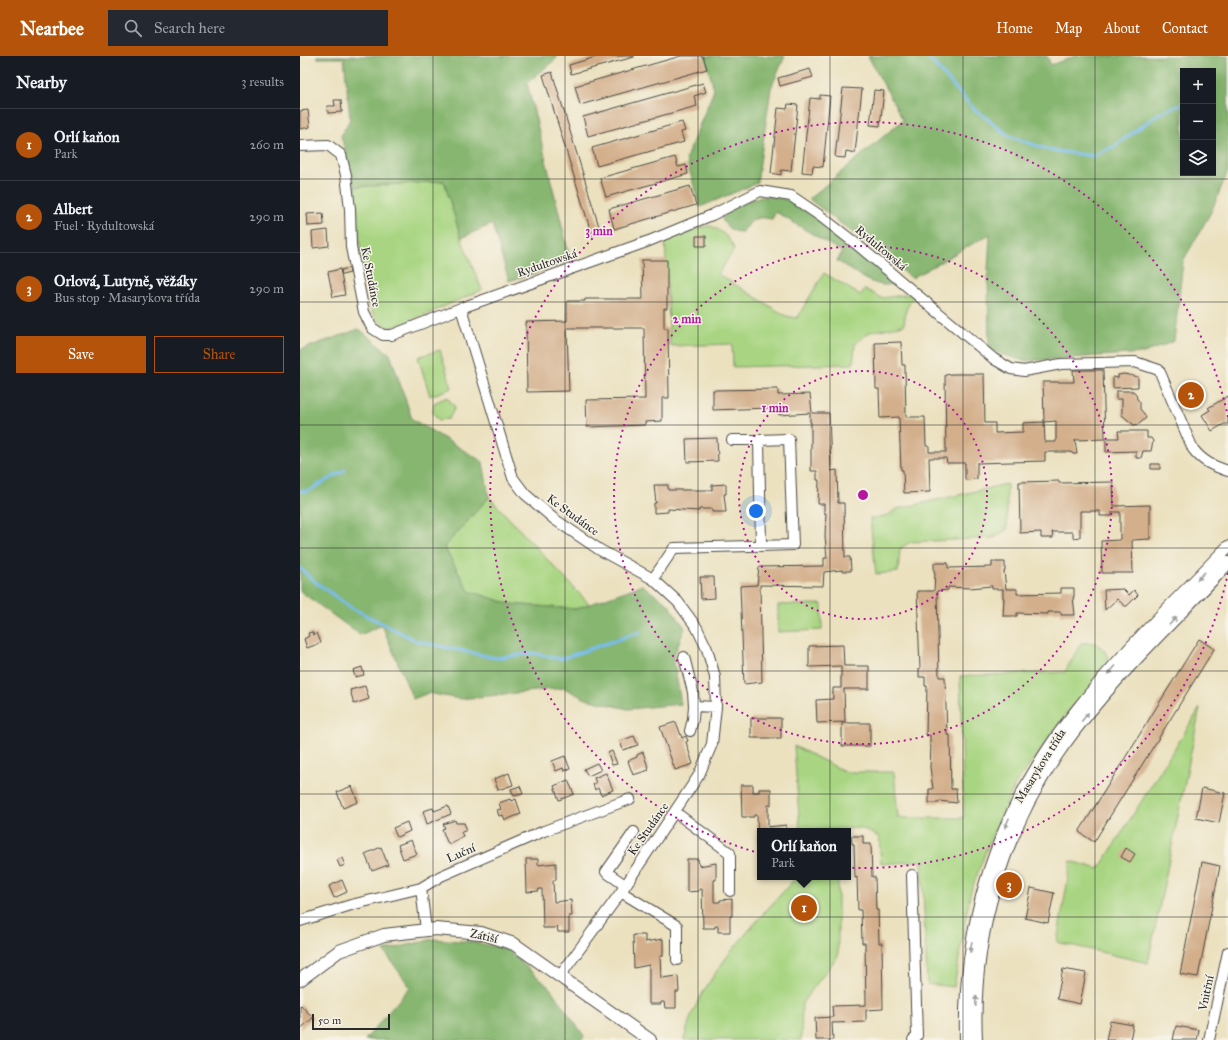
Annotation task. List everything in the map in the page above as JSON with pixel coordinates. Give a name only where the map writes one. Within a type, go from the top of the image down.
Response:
[{"type":"street","name":"Ke Studánce","points":[[300,146],[328,145],[341,155],[346,175],[350,209],[351,247],[358,288],[364,312],[372,328],[383,335],[392,335],[461,308],[513,478],[525,494],[554,519],[600,550],[653,579],[678,602],[697,628],[707,649],[715,677],[716,707],[712,744],[699,775],[623,889],[560,976]]},
{"type":"street","name":"Rydultowská","points":[[461,308],[649,241],[712,215],[760,191],[791,196],[855,242],[994,359],[1011,368],[1024,371],[1061,364],[1135,362],[1160,370],[1193,449],[1199,457],[1208,464],[1228,471]]},
{"type":"street","points":[[653,579],[674,548],[792,545],[789,439],[732,440]]},
{"type":"street","points":[[759,440],[761,546]]},
{"type":"street","name":"Masarykova třída","points":[[966,1040],[965,1004],[968,966],[979,902],[991,863],[1017,802],[1046,754],[1078,709],[1123,657],[1228,548]]},
{"type":"street","name":"Masarykova třída","points":[[976,1040],[977,987],[986,920],[997,876],[1014,832],[1029,802],[1054,759],[1084,719],[1132,665],[1228,563]]},
{"type":"street","points":[[684,657],[693,692],[694,706],[690,731]]},
{"type":"street","points":[[694,706],[716,707]]},
{"type":"street","name":"Luční","points":[[300,921],[351,905],[420,888],[441,876],[544,831],[630,799]]},
{"type":"street","points":[[675,812],[730,853],[730,891]]},
{"type":"street","points":[[634,832],[606,872],[623,889],[677,926],[677,960]]},
{"type":"street","points":[[912,875],[918,1036],[913,1040]]},
{"type":"street","points":[[420,888],[426,930]]},
{"type":"street","name":"Zátiší","points":[[300,980],[339,951],[384,935],[436,929],[481,933],[514,944],[650,1040]]},
{"type":"street","name":"Vnitřní","points":[[1209,1040],[1228,952]]},
{"type":"green space","points":[[316,56],[557,56],[556,59],[527,83],[571,262],[509,281],[492,224],[461,238],[444,181],[355,187],[341,136],[350,119],[344,58],[318,58]]},
{"type":"green space","points":[[705,56],[785,56],[771,88],[757,183],[700,207],[686,158],[714,90]]},
{"type":"green space","points":[[868,56],[1047,56],[1051,65],[1075,56],[1228,56],[1228,171],[1211,212],[1183,261],[1174,341],[1144,353],[1024,361],[989,350],[988,271],[990,234],[912,278],[809,199],[903,120]]},
{"type":"green space","points":[[444,181],[461,238],[482,290],[399,326],[387,327],[375,317],[367,294],[361,255],[355,187]]},
{"type":"green space","points":[[770,196],[792,201],[892,275],[892,284],[878,284],[863,278],[837,261],[842,252],[776,212],[772,219],[761,218],[753,220],[742,232],[730,229],[722,219],[731,210],[743,203],[757,198]]},
{"type":"green space","points":[[709,226],[721,231],[731,242],[734,250],[718,274],[786,316],[797,318],[824,273],[860,295],[865,289],[881,298],[910,294],[913,297],[906,310],[904,325],[870,332],[855,344],[853,364],[733,367],[732,344],[670,346],[665,238],[692,229]]},
{"type":"green space","points":[[359,329],[390,354],[412,419],[483,462],[489,497],[444,547],[469,591],[510,604],[576,609],[642,585],[668,604],[685,628],[673,657],[681,704],[628,709],[586,699],[564,688],[459,699],[428,693],[413,699],[382,625],[360,635],[300,591],[300,350]]},
{"type":"green space","points":[[440,350],[452,388],[430,396],[418,357]]},
{"type":"green space","points":[[447,397],[455,407],[449,419],[439,420],[433,413],[434,403]]},
{"type":"green space","points":[[1007,484],[1007,529],[994,538],[910,542],[900,549],[898,572],[876,574],[870,519],[888,515],[897,509]]},
{"type":"green space","points":[[489,497],[589,604],[576,609],[510,604],[469,591],[444,547]]},
{"type":"green space","points":[[822,604],[822,630],[778,632],[778,605]]},
{"type":"green space","points":[[1081,643],[1096,643],[1105,651],[1110,663],[1064,717],[1015,785],[990,840],[970,894],[954,987],[927,984],[922,861],[881,864],[879,837],[861,828],[800,828],[794,746],[846,772],[894,772],[898,818],[964,818],[960,676],[1065,672]]},
{"type":"green space","points":[[1200,708],[1148,963],[1057,942],[1071,861],[1099,869]]},
{"type":"green space","points":[[793,880],[838,880],[838,956],[802,1003],[801,1040],[684,1040],[692,1014],[702,995],[726,959],[753,925]]},
{"type":"green space","points":[[433,939],[473,942],[506,949],[550,988],[584,1036],[582,1040],[365,1040],[410,987],[384,951]]},
{"type":"building","points":[[599,56],[634,57],[571,74],[569,65]]},
{"type":"building","points":[[681,56],[703,56],[707,69],[580,105],[575,86]]},
{"type":"building","points":[[810,69],[813,77],[780,86],[778,78]]},
{"type":"building","points":[[552,72],[601,233],[592,235],[543,75]]},
{"type":"building","points":[[703,83],[706,92],[694,96],[697,106],[588,136],[583,117]]},
{"type":"building","points":[[843,88],[862,89],[855,153],[846,151],[845,158],[835,157]]},
{"type":"building","points":[[874,90],[884,91],[880,126],[870,125]]},
{"type":"building","points":[[820,95],[830,96],[823,167],[813,166],[812,173],[802,172],[810,98],[820,99]]},
{"type":"building","points":[[334,100],[341,100],[342,112],[328,113],[327,106],[335,106]]},
{"type":"building","points":[[788,104],[798,105],[791,171],[781,170],[781,175],[771,173],[778,108],[787,109]]},
{"type":"building","points":[[308,110],[310,127],[300,129],[300,111]]},
{"type":"building","points":[[682,122],[685,131],[681,132],[684,142],[597,166],[592,148]]},
{"type":"building","points":[[675,157],[678,167],[686,165],[688,174],[606,197],[600,178]]},
{"type":"building","points":[[690,186],[696,205],[614,229],[609,209]]},
{"type":"building","points":[[323,213],[324,225],[308,226],[307,214]]},
{"type":"building","points":[[328,230],[329,246],[313,248],[312,232]]},
{"type":"building","points":[[696,236],[706,236],[706,246],[696,246]]},
{"type":"building","points":[[642,260],[667,260],[667,308],[664,308],[664,328],[668,328],[669,398],[662,398],[662,421],[645,422],[645,425],[587,427],[586,400],[645,399],[644,328],[567,328],[569,391],[527,392],[526,322],[567,321],[567,301],[585,301],[585,299],[643,299]]},
{"type":"building","points":[[349,268],[350,273],[342,275],[341,270]]},
{"type":"building","points":[[340,269],[345,295],[333,297],[328,272]]},
{"type":"building","points":[[901,342],[902,365],[905,365],[906,417],[925,417],[926,446],[929,446],[929,452],[946,452],[945,375],[952,374],[984,374],[985,423],[995,423],[995,433],[1023,432],[1023,423],[1044,422],[1043,382],[1074,382],[1073,370],[1103,370],[1105,439],[1075,440],[1077,454],[1073,454],[1071,452],[1045,452],[1045,461],[977,463],[977,479],[965,480],[965,463],[947,463],[946,458],[929,458],[930,492],[904,493],[903,470],[901,470],[899,417],[880,418],[879,389],[876,389],[875,343]],"holes":[[[1056,421],[1056,442],[1045,442],[1044,422]]]},
{"type":"building","points":[[1124,374],[1138,377],[1138,387],[1113,388],[1113,377],[1118,378],[1118,375]]},
{"type":"building","points":[[778,389],[778,395],[810,394],[812,413],[829,413],[831,471],[837,470],[838,503],[844,503],[845,557],[850,557],[851,571],[842,570],[824,572],[823,586],[760,585],[762,682],[744,684],[740,586],[757,585],[759,567],[824,566],[824,558],[827,558],[825,536],[826,513],[824,513],[824,504],[818,504],[819,480],[817,480],[817,471],[811,471],[810,413],[779,415],[778,409],[769,410],[769,408],[713,410],[713,390]]},
{"type":"building","points":[[1116,391],[1133,391],[1140,402],[1140,409],[1146,418],[1139,424],[1134,425],[1122,415],[1122,399],[1116,399]]},
{"type":"building","points":[[1228,396],[1228,424],[1224,424],[1212,431],[1202,415],[1210,410],[1208,408]]},
{"type":"building","points":[[1118,431],[1147,431],[1147,438],[1151,438],[1153,441],[1151,451],[1143,451],[1141,458],[1136,458],[1136,451],[1106,452],[1106,438],[1119,438]]},
{"type":"building","points":[[717,438],[718,461],[687,462],[686,439]]},
{"type":"building","points":[[1151,464],[1160,464],[1160,469],[1151,469]]},
{"type":"building","points":[[1059,481],[1059,483],[1113,482],[1114,506],[1150,505],[1150,539],[1132,540],[1133,573],[1102,573],[1101,541],[1120,540],[1120,512],[1112,512],[1112,516],[1100,516],[1100,511],[1080,511],[1080,537],[1073,538],[1073,532],[1052,532],[1053,538],[1041,538],[1041,532],[1020,533],[1019,482]]},
{"type":"building","points":[[726,484],[726,494],[724,494],[726,512],[712,512],[712,509],[699,509],[699,511],[668,509],[668,512],[654,513],[654,503],[656,503],[654,485],[668,485],[668,490],[712,490],[712,485]]},
{"type":"building","points":[[992,562],[1005,562],[1004,571],[1006,589],[1017,589],[1017,594],[1061,593],[1061,588],[1074,588],[1073,597],[1075,615],[1061,615],[1061,612],[1048,612],[1048,614],[1017,613],[1017,616],[1003,616],[1003,589],[992,589],[992,586],[970,588],[948,587],[948,590],[937,591],[939,677],[945,677],[947,735],[950,735],[951,789],[956,789],[957,803],[939,801],[939,803],[929,803],[929,789],[933,789],[930,767],[931,746],[930,735],[926,735],[927,686],[925,686],[925,677],[919,677],[917,591],[934,591],[934,563],[948,563],[948,568],[992,567]]},
{"type":"building","points":[[700,577],[714,577],[715,598],[701,599]]},
{"type":"building","points":[[1123,589],[1129,595],[1134,590],[1138,595],[1127,606],[1117,599],[1105,610],[1104,590]]},
{"type":"building","points":[[312,632],[314,635],[317,633],[321,643],[307,648],[304,639],[309,636],[308,633]]},
{"type":"building","points":[[1199,639],[1214,649],[1094,842],[1079,832]]},
{"type":"building","points":[[843,645],[844,666],[869,666],[869,689],[844,689],[845,722],[817,723],[816,700],[833,699],[833,688],[841,688],[841,666],[809,667],[809,646]]},
{"type":"building","points":[[362,667],[364,675],[355,677],[353,670]]},
{"type":"building","points":[[365,686],[369,699],[354,704],[350,690]]},
{"type":"building","points":[[751,718],[781,718],[781,738],[751,738]]},
{"type":"building","points":[[676,722],[682,738],[686,736],[688,741],[686,742],[693,764],[675,770],[660,727]]},
{"type":"building","points":[[842,723],[870,723],[870,746],[842,746]]},
{"type":"building","points":[[634,736],[638,745],[623,750],[620,741]]},
{"type":"building","points":[[612,751],[617,764],[612,765],[608,753]]},
{"type":"building","points":[[643,752],[649,770],[633,775],[628,761],[637,757],[637,755]]},
{"type":"building","points":[[565,756],[570,769],[564,771],[563,768],[556,771],[552,761]]},
{"type":"building","points":[[597,763],[601,770],[588,776],[584,769]]},
{"type":"building","points":[[509,773],[513,785],[498,790],[494,779]]},
{"type":"building","points":[[606,773],[613,790],[601,795],[598,788],[595,790],[593,784],[596,783],[594,778]]},
{"type":"building","points":[[568,780],[574,794],[559,800],[554,786]]},
{"type":"building","points":[[741,785],[753,785],[753,792],[759,792],[759,789],[771,789],[771,805],[768,805],[768,827],[786,825],[786,828],[757,828],[757,815],[754,815],[754,817],[742,817]]},
{"type":"building","points":[[352,786],[358,802],[343,808],[337,792]]},
{"type":"building","points":[[520,786],[523,794],[514,796],[511,789]]},
{"type":"building","points":[[1202,788],[1225,793],[1219,823],[1196,818]]},
{"type":"building","points":[[510,799],[511,801],[516,799],[521,814],[505,820],[503,815],[499,816],[497,810],[501,809],[499,803]]},
{"type":"building","points":[[448,806],[451,814],[427,824],[423,811],[433,808],[434,811]]},
{"type":"building","points":[[455,820],[456,823],[464,823],[466,828],[465,831],[461,832],[463,836],[450,844],[447,842],[442,829],[445,828],[443,824]]},
{"type":"building","points":[[407,822],[410,831],[397,837],[393,828]]},
{"type":"building","points":[[851,836],[863,836],[863,844],[871,844],[872,877],[875,877],[876,910],[878,910],[879,943],[882,943],[883,1009],[866,1010],[866,1022],[832,1023],[833,1040],[816,1040],[815,1018],[833,1017],[832,1006],[866,1005],[865,943],[862,943],[861,910],[858,910],[854,844],[852,844]]},
{"type":"building","points":[[411,840],[417,854],[403,859],[398,845]]},
{"type":"building","points":[[381,847],[388,865],[372,871],[365,854]]},
{"type":"building","points":[[1126,848],[1135,854],[1130,862],[1121,857]]},
{"type":"building","points":[[342,858],[345,865],[340,867],[337,860]]},
{"type":"building","points":[[526,859],[538,859],[538,865],[556,863],[556,880],[553,880],[554,902],[571,900],[572,916],[569,916],[569,932],[558,932],[557,926],[555,928],[543,928],[542,889],[539,889],[539,891],[527,892]]},
{"type":"building","points":[[687,859],[698,859],[699,866],[716,863],[714,902],[732,899],[730,932],[718,932],[718,926],[715,926],[715,928],[703,928],[702,889],[699,889],[699,891],[687,892]]},
{"type":"building","points":[[1202,862],[1220,866],[1198,977],[1180,974]]},
{"type":"building","points":[[342,880],[347,892],[334,898],[329,886]]},
{"type":"building","points":[[1031,888],[1054,893],[1048,923],[1025,918]]},
{"type":"building","points":[[633,935],[645,935],[645,942],[663,939],[663,956],[660,956],[661,978],[678,976],[679,992],[676,992],[676,1008],[665,1008],[664,1002],[661,1002],[661,1004],[649,1004],[649,965],[634,968]]},
{"type":"building","points":[[1063,969],[1086,973],[1080,1004],[1057,999]]},
{"type":"building","points":[[301,1005],[313,1018],[300,1029],[300,1006]]},
{"type":"building","points":[[1110,1021],[1133,1025],[1130,1040],[1106,1040]]},
{"type":"building","points":[[1176,1026],[1199,1030],[1197,1040],[1173,1040]]},
{"type":"waterway","points":[[927,56],[972,107],[1009,136],[1049,150],[1093,156],[1115,146],[1158,114],[1181,104]]},
{"type":"waterway","points":[[300,491],[308,491],[345,470]]},
{"type":"waterway","points":[[300,568],[314,581],[350,607],[417,641],[496,658],[534,653],[560,659],[640,632]]},
{"type":"place","name":"Albert","points":[[1191,395]]},
{"type":"place","name":"Orlová, Lutyně, věžáky","points":[[1009,885]]},
{"type":"place","name":"Orlí kaňon","points":[[804,908]]}]
